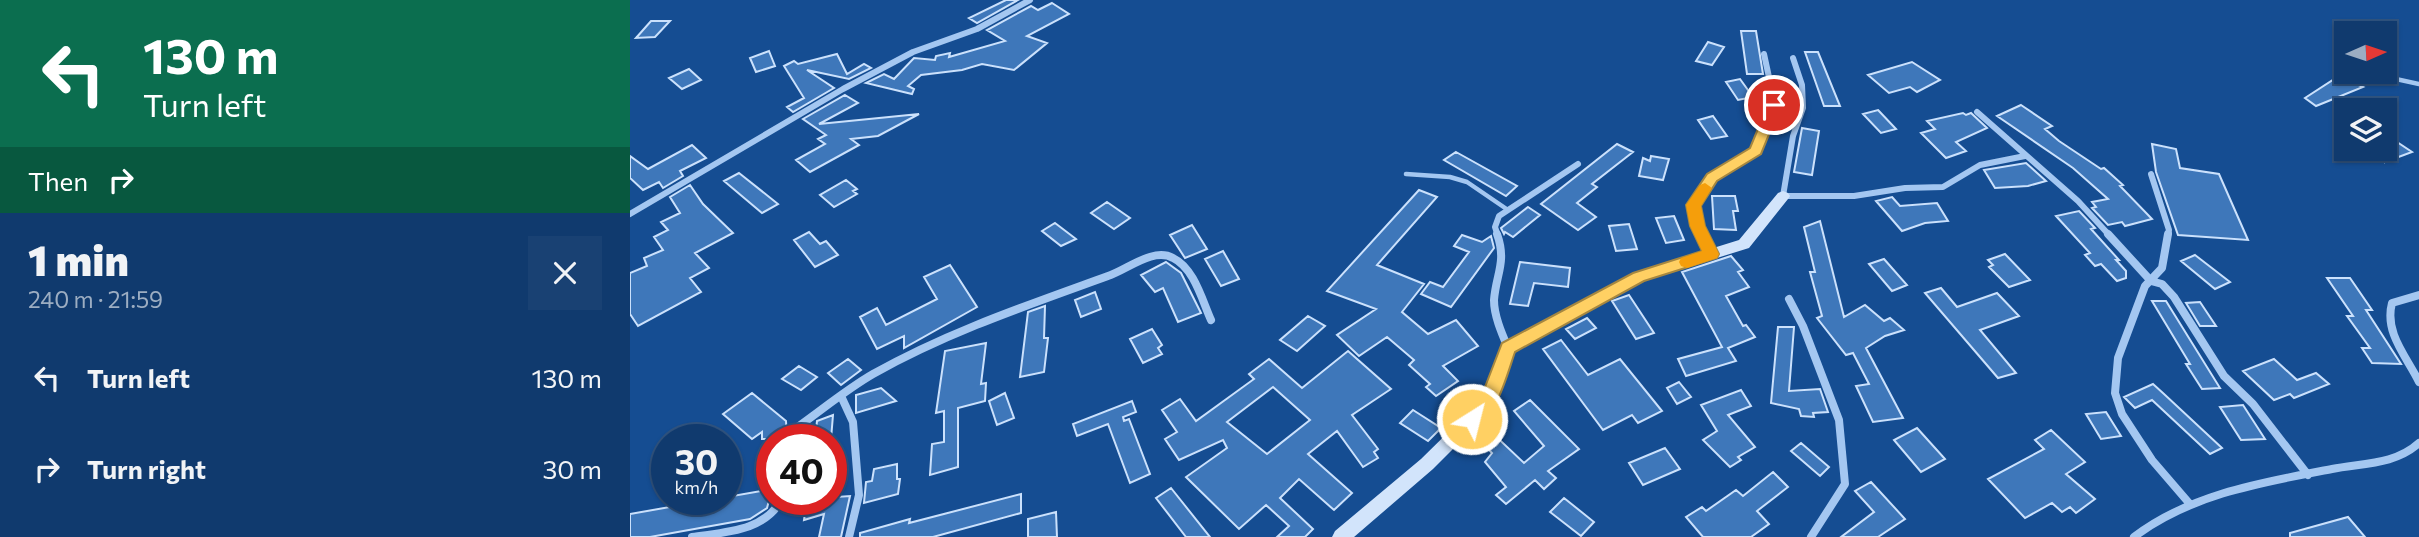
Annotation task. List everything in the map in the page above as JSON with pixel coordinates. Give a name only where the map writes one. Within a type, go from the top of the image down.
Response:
[{"type":"street","points":[[630,214],[734,150],[889,64],[913,52],[977,29],[1030,0]]},
{"type":"street","points":[[1712,254],[1698,226],[1693,205],[1712,178],[1756,151],[1774,105],[1765,54]]},
{"type":"street","points":[[1341,537],[1362,516],[1427,464],[1488,404],[1508,348],[1638,277],[1744,244],[1783,196],[1793,136],[1802,108],[1802,85],[1793,58]]},
{"type":"street","points":[[1977,113],[2078,201],[2151,281],[2162,284],[2174,297],[2224,376],[2253,404],[2308,475]]},
{"type":"street","points":[[1783,196],[1854,196],[1905,188],[1943,187],[1980,165],[2025,156]]},
{"type":"street","points":[[1508,348],[1500,330],[1494,302],[1503,251],[1495,227],[1499,216],[1578,164]]},
{"type":"street","points":[[2151,174],[2169,230],[2162,268],[2145,286],[2118,358],[2115,393],[2122,414],[2145,449],[2189,503]]},
{"type":"street","points":[[802,424],[872,375],[997,315],[1092,279],[1112,275],[1147,258],[1163,255],[1174,258],[1192,277],[1211,320]]},
{"type":"street","points":[[2419,295],[2392,303],[2388,312],[2390,327],[2419,382]]},
{"type":"street","points":[[1789,299],[1803,326],[1839,420],[1845,484],[1811,537]]},
{"type":"street","points":[[841,397],[853,422],[859,495],[849,537]]},
{"type":"street","points":[[2134,537],[2154,520],[2200,498],[2390,460],[2419,443]]},
{"type":"street","points":[[692,537],[763,522],[770,515]]},
{"type":"lane","points":[[2398,79],[2419,83]]},
{"type":"lane","points":[[1406,174],[1450,177],[1467,182],[1508,210]]},
{"type":"building","points":[[1006,0],[1018,0],[977,23],[969,18]]},
{"type":"building","points":[[1052,3],[1069,14],[1027,36],[1047,43],[1014,70],[982,64],[962,70],[921,75],[908,86],[914,89],[912,94],[866,83],[884,74],[894,79],[914,58],[935,60],[936,56],[950,53],[949,57],[1005,41],[987,30],[1031,6],[1038,10]]},
{"type":"building","points":[[651,21],[670,21],[655,37],[636,38]]},
{"type":"building","points":[[1741,31],[1756,31],[1763,74],[1747,74]]},
{"type":"building","points":[[1708,42],[1724,47],[1712,65],[1696,61]]},
{"type":"building","points":[[769,51],[775,66],[756,72],[750,58]]},
{"type":"building","points":[[1805,52],[1818,52],[1840,106],[1824,106]]},
{"type":"building","points":[[837,54],[847,74],[864,64],[871,68],[849,79],[807,70],[834,88],[793,112],[787,107],[804,98],[784,66],[794,61],[798,64]]},
{"type":"building","points":[[1912,62],[1940,80],[1917,92],[1910,87],[1889,93],[1868,75]]},
{"type":"building","points":[[689,69],[701,80],[682,89],[669,78]]},
{"type":"building","points":[[1740,79],[1753,97],[1738,100],[1726,82]]},
{"type":"building","points":[[2334,79],[2334,84],[2356,84],[2363,87],[2316,106],[2305,98]]},
{"type":"building","points":[[845,95],[858,103],[819,124],[919,114],[878,136],[851,139],[859,145],[810,172],[796,160],[825,144],[818,139],[826,135],[803,119]]},
{"type":"building","points":[[2021,105],[2052,126],[2045,129],[2059,141],[2101,169],[2104,168],[2123,185],[2120,186],[2152,219],[2125,226],[2122,222],[2108,225],[2092,208],[2096,207],[2092,202],[2108,199],[2073,168],[1997,116]]},
{"type":"building","points":[[1878,110],[1896,129],[1881,133],[1863,114]]},
{"type":"building","points":[[1971,113],[1987,128],[1956,142],[1966,151],[1946,158],[1921,133],[1935,129],[1927,121]]},
{"type":"building","points":[[1713,116],[1727,136],[1711,139],[1698,120]]},
{"type":"building","points":[[1802,128],[1819,131],[1812,175],[1794,172]]},
{"type":"building","points":[[2397,142],[2412,152],[2397,158]]},
{"type":"building","points":[[1617,144],[1633,152],[1592,184],[1597,187],[1577,203],[1596,217],[1578,230],[1541,204]]},
{"type":"building","points":[[2152,144],[2176,149],[2180,168],[2219,174],[2248,240],[2178,235],[2156,172]]},
{"type":"building","points":[[692,145],[706,158],[680,171],[683,176],[663,188],[659,182],[643,190],[630,178],[630,156],[648,169]]},
{"type":"building","points":[[1456,152],[1517,186],[1506,196],[1444,160]]},
{"type":"building","points":[[1651,156],[1669,159],[1663,180],[1639,176],[1643,158],[1650,161]]},
{"type":"building","points":[[2026,163],[2046,181],[2028,186],[1995,188],[1984,170]]},
{"type":"building","points":[[739,173],[778,204],[762,213],[724,181]]},
{"type":"building","points":[[846,180],[857,189],[853,191],[857,194],[834,207],[820,195]]},
{"type":"building","points":[[690,185],[703,204],[733,233],[695,253],[709,268],[690,278],[701,292],[638,326],[630,314],[630,273],[647,266],[644,258],[663,250],[654,237],[668,230],[661,222],[680,213],[670,197]]},
{"type":"building","points":[[1419,190],[1437,197],[1377,265],[1424,284],[1402,312],[1428,334],[1456,320],[1478,346],[1443,366],[1458,381],[1436,396],[1426,387],[1430,384],[1409,365],[1414,360],[1387,337],[1359,356],[1337,335],[1376,309],[1327,291]]},
{"type":"building","points":[[1712,196],[1735,196],[1738,211],[1733,211],[1736,230],[1714,229]]},
{"type":"building","points":[[1892,197],[1900,206],[1937,203],[1948,221],[1925,223],[1902,231],[1876,201]]},
{"type":"building","points":[[1107,202],[1130,218],[1114,229],[1091,213]]},
{"type":"building","points":[[1528,207],[1540,215],[1513,237],[1505,232],[1504,234],[1501,228]]},
{"type":"building","points":[[2079,211],[2119,260],[2116,260],[2126,271],[2126,278],[2117,281],[2101,264],[2095,266],[2085,255],[2090,253],[2056,216]]},
{"type":"building","points":[[1674,216],[1684,240],[1666,243],[1656,218]]},
{"type":"building","points":[[1820,221],[1844,317],[1865,305],[1884,321],[1890,318],[1904,330],[1885,336],[1866,348],[1903,418],[1873,422],[1856,386],[1869,384],[1853,353],[1846,355],[1817,318],[1822,316],[1810,272],[1815,272],[1804,227]]},
{"type":"building","points":[[1055,223],[1076,239],[1061,246],[1042,231]]},
{"type":"building","points":[[1629,224],[1637,249],[1616,251],[1609,226]]},
{"type":"building","points":[[1192,225],[1207,249],[1185,258],[1170,235]]},
{"type":"building","points":[[809,232],[820,244],[826,241],[838,255],[815,267],[794,240]]},
{"type":"building","points":[[1462,235],[1482,242],[1491,236],[1494,248],[1451,307],[1421,294],[1430,282],[1443,287],[1469,252],[1454,246]]},
{"type":"building","points":[[1223,251],[1239,279],[1221,286],[1205,259]]},
{"type":"building","points":[[2005,254],[2030,280],[2009,287],[1989,267],[1993,265],[1988,260]]},
{"type":"building","points":[[2195,255],[2230,282],[2215,289],[2181,261]]},
{"type":"building","points":[[1731,256],[1743,270],[1738,272],[1749,287],[1726,296],[1743,326],[1746,325],[1755,337],[1728,348],[1736,361],[1686,376],[1678,359],[1722,347],[1682,272]]},
{"type":"building","points":[[1884,259],[1907,285],[1892,291],[1869,264]]},
{"type":"building","points":[[1166,262],[1181,273],[1201,313],[1178,322],[1163,288],[1155,292],[1141,275]]},
{"type":"building","points":[[1520,262],[1570,268],[1568,287],[1534,283],[1528,306],[1510,304]]},
{"type":"building","points":[[950,265],[977,307],[904,348],[904,336],[877,349],[860,317],[877,308],[886,325],[937,299],[924,277]]},
{"type":"building","points":[[2327,278],[2350,278],[2372,310],[2366,310],[2401,364],[2372,363],[2362,348],[2370,348],[2347,316],[2353,316]]},
{"type":"building","points":[[1941,288],[1957,307],[1997,293],[2019,316],[1980,330],[2016,373],[1998,378],[1925,293]]},
{"type":"building","points":[[1095,292],[1101,309],[1081,317],[1075,300]]},
{"type":"building","points":[[1629,295],[1654,333],[1636,339],[1612,301]]},
{"type":"building","points":[[2152,301],[2166,301],[2220,388],[2202,389]]},
{"type":"building","points":[[2200,302],[2216,326],[2200,326],[2186,303]]},
{"type":"building","points":[[1045,306],[1044,338],[1048,338],[1044,372],[1020,377],[1028,312]]},
{"type":"building","points":[[1308,316],[1325,326],[1297,351],[1280,340]]},
{"type":"building","points":[[1587,318],[1596,328],[1575,339],[1566,329]]},
{"type":"building","points":[[1778,327],[1794,327],[1789,391],[1820,389],[1828,412],[1813,413],[1814,417],[1801,416],[1799,409],[1771,403]]},
{"type":"building","points":[[1152,329],[1162,345],[1158,348],[1162,354],[1143,363],[1130,339]]},
{"type":"building","points":[[1561,340],[1588,375],[1620,359],[1662,411],[1638,423],[1632,415],[1603,430],[1543,349]]},
{"type":"building","points":[[986,343],[981,384],[986,383],[985,401],[958,408],[958,467],[930,475],[932,444],[944,442],[944,411],[936,413],[945,351]]},
{"type":"building","points":[[1348,351],[1391,389],[1352,415],[1378,449],[1374,452],[1378,458],[1363,467],[1337,431],[1308,454],[1352,493],[1334,510],[1299,479],[1280,498],[1313,529],[1305,537],[1277,537],[1289,526],[1266,505],[1239,529],[1186,477],[1227,448],[1223,440],[1179,460],[1165,439],[1177,432],[1162,410],[1180,399],[1196,421],[1254,379],[1249,374],[1269,359],[1302,388]],"holes":[[[1273,387],[1310,420],[1267,454],[1227,422]]]},
{"type":"building","points":[[848,359],[861,370],[841,385],[828,373]]},
{"type":"building","points":[[2274,359],[2297,380],[2316,373],[2329,384],[2294,398],[2290,394],[2274,400],[2243,371]]},
{"type":"building","points":[[799,366],[817,377],[801,390],[782,379]]},
{"type":"building","points":[[1679,382],[1691,397],[1677,404],[1667,388]]},
{"type":"building","points":[[2153,384],[2222,448],[2210,454],[2152,400],[2135,408],[2124,397]]},
{"type":"building","points":[[881,388],[896,401],[856,413],[856,395]]},
{"type":"building","points":[[1741,390],[1751,406],[1728,415],[1755,447],[1738,457],[1741,460],[1730,467],[1703,440],[1717,431],[1701,405]]},
{"type":"building","points":[[752,393],[786,421],[786,424],[756,424],[756,436],[752,439],[742,430],[742,424],[735,424],[723,414]]},
{"type":"building","points":[[1005,393],[1014,418],[997,425],[989,401]]},
{"type":"building","points":[[1530,400],[1579,449],[1548,471],[1556,478],[1544,489],[1535,480],[1506,504],[1496,495],[1506,487],[1485,462],[1492,453],[1476,436],[1487,428],[1524,463],[1544,446],[1514,411]]},
{"type":"building","points":[[1132,401],[1136,412],[1123,417],[1124,421],[1129,419],[1150,474],[1130,483],[1108,424],[1077,436],[1073,424]]},
{"type":"building","points":[[2243,405],[2265,439],[2241,440],[2220,407]]},
{"type":"building","points":[[1413,410],[1441,428],[1428,441],[1400,423]]},
{"type":"building","points":[[2106,412],[2121,436],[2101,439],[2086,414]]},
{"type":"building","points":[[833,415],[832,424],[817,424],[817,421]]},
{"type":"building","points":[[1917,428],[1945,459],[1921,472],[1894,440]]},
{"type":"building","points":[[2051,430],[2085,462],[2066,474],[2095,499],[2076,513],[2070,507],[2062,512],[2052,503],[2025,518],[1988,479],[2044,449],[2035,440]]},
{"type":"building","points":[[1801,443],[1829,467],[1820,476],[1791,451]]},
{"type":"building","points":[[1665,448],[1680,469],[1643,485],[1629,463]]},
{"type":"building","points":[[897,464],[897,479],[900,479],[898,494],[864,503],[866,482],[872,481],[874,469]]},
{"type":"building","points":[[1773,472],[1788,487],[1757,511],[1769,524],[1751,537],[1703,537],[1686,517],[1702,507],[1706,511],[1736,490],[1743,496]]},
{"type":"building","points":[[1871,482],[1905,519],[1878,537],[1841,537],[1874,512],[1855,491]]},
{"type":"building","points":[[1171,488],[1210,537],[1186,537],[1156,498]]},
{"type":"building","points":[[756,492],[756,515],[750,519],[650,537],[630,537],[630,514],[651,510],[651,515],[742,515],[742,494]]},
{"type":"building","points":[[1021,494],[1021,513],[933,537],[860,537],[860,533],[910,519],[909,523]]},
{"type":"building","points":[[1564,498],[1594,522],[1581,536],[1550,512]]},
{"type":"building","points":[[1056,512],[1057,537],[1028,537],[1028,519]]},
{"type":"building","points":[[805,515],[821,515],[804,520]]},
{"type":"building","points":[[824,515],[846,515],[841,537],[819,537]]},
{"type":"building","points":[[2348,517],[2365,537],[2290,537],[2290,533]]},
{"type":"slow traffic","points":[[1687,262],[1712,254],[1698,226],[1693,205],[1705,188]]},
{"type":"route","points":[[1472,419],[1488,404],[1508,348],[1638,277],[1712,254],[1698,226],[1693,205],[1712,178],[1756,151],[1774,105]]}]
